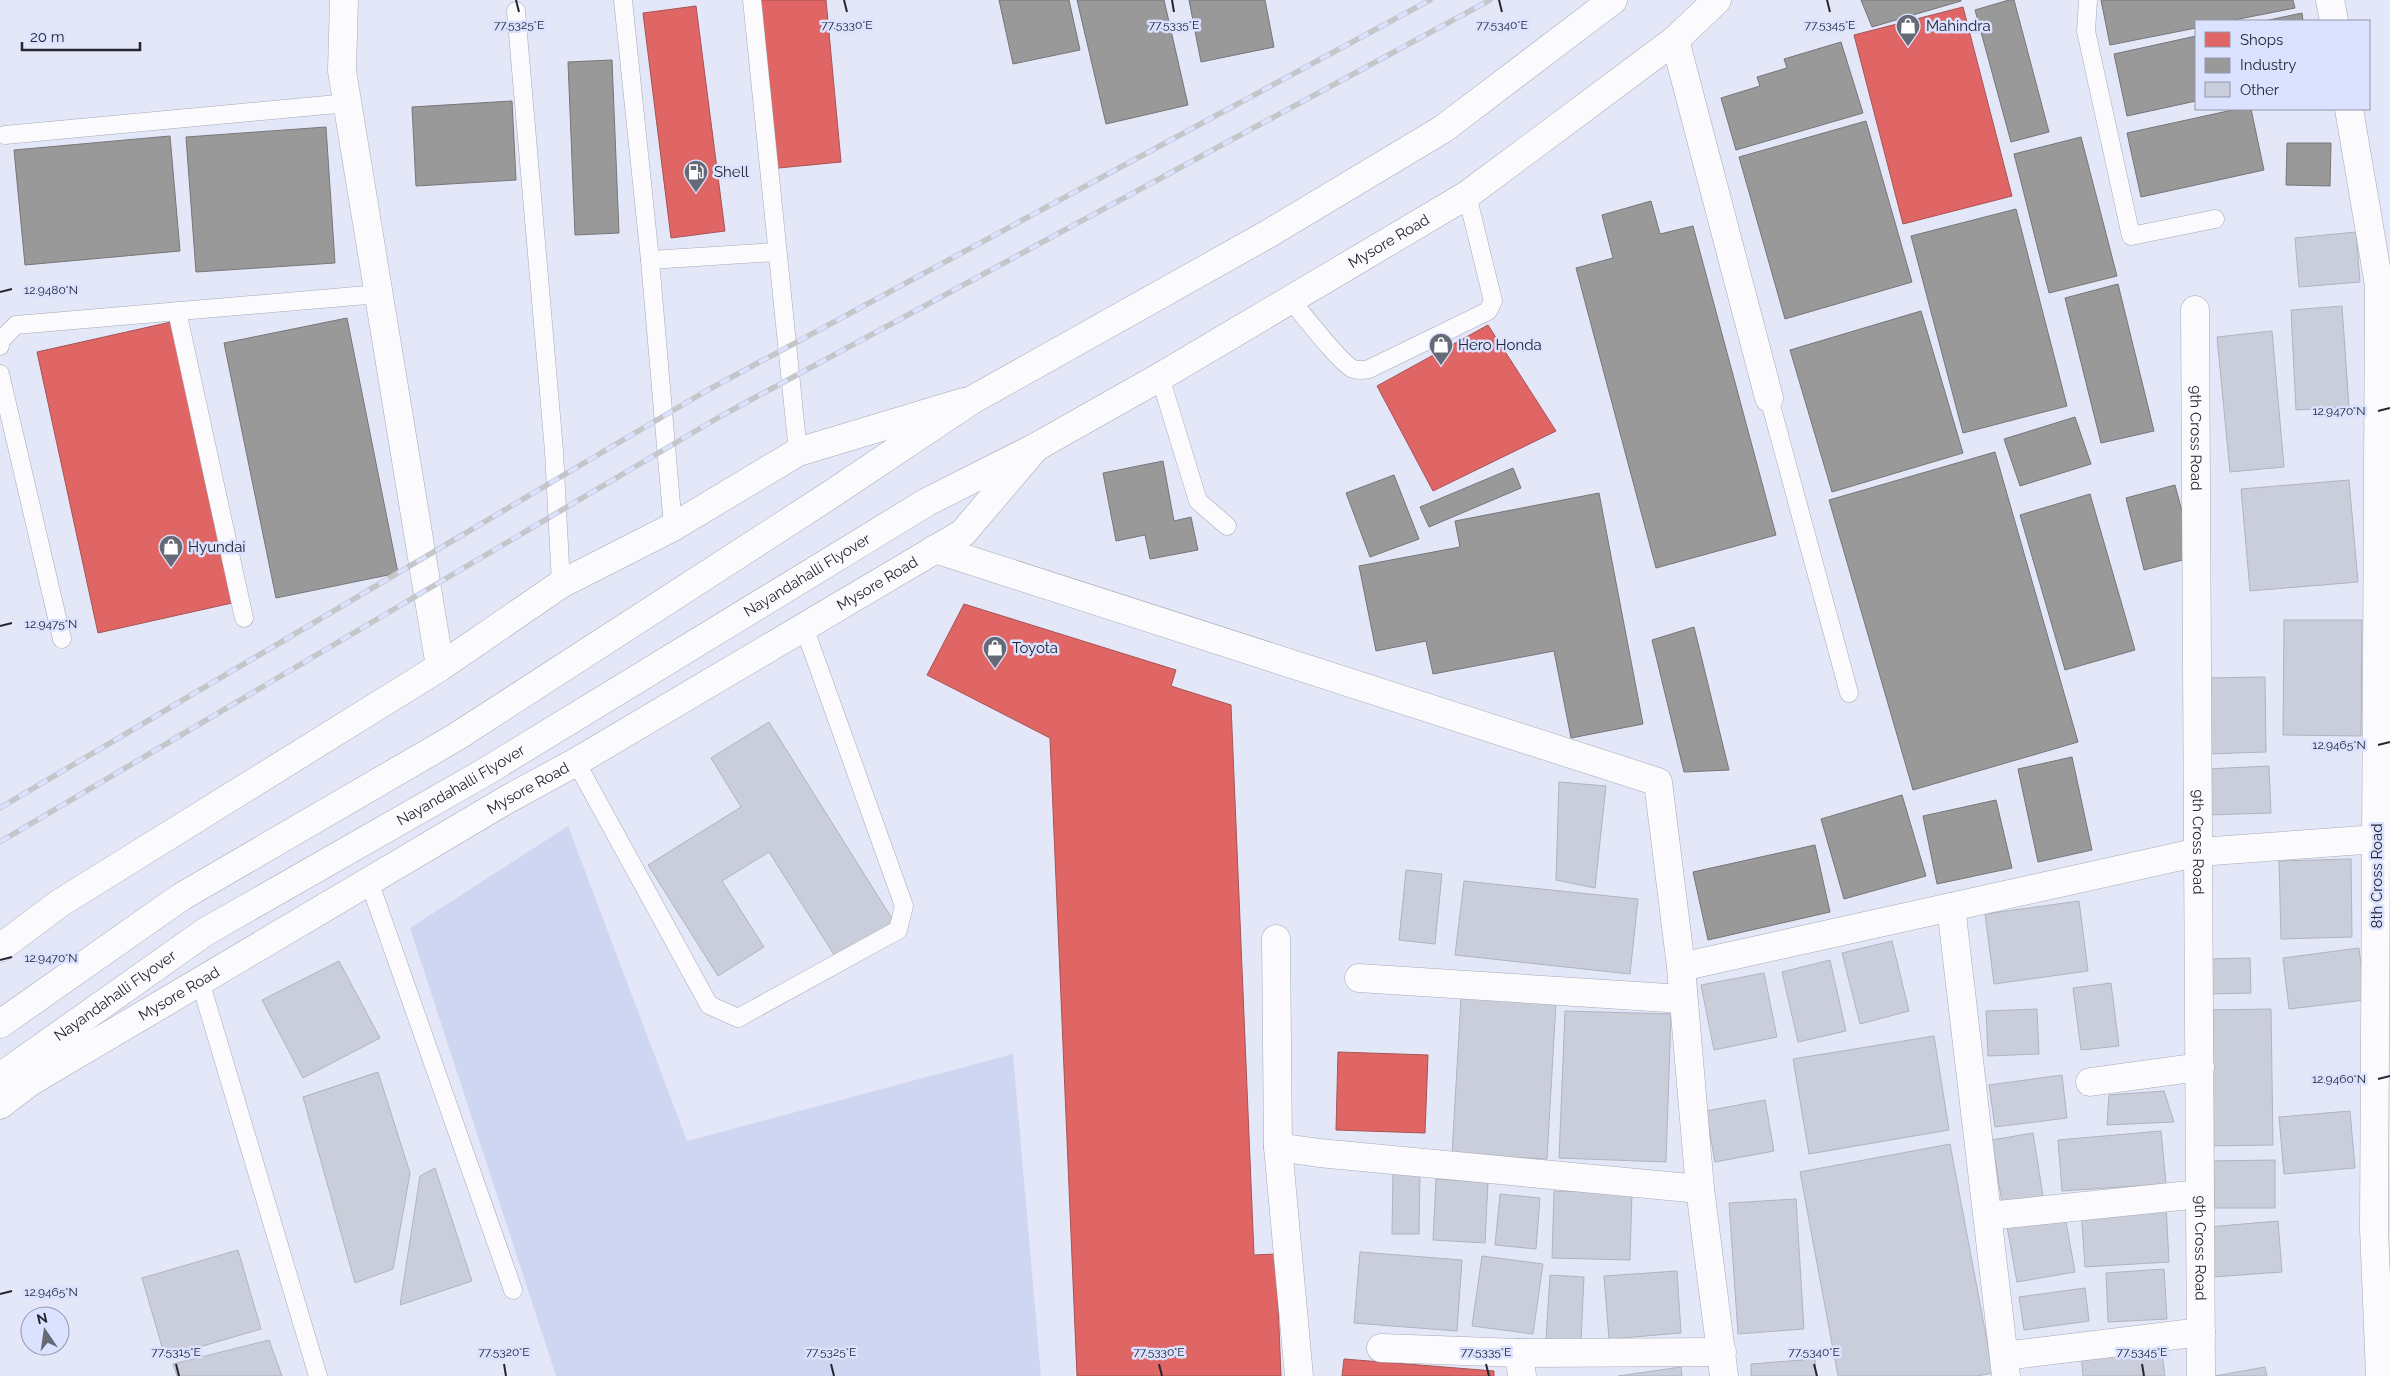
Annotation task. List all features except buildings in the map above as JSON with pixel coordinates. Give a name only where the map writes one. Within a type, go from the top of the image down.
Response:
[{"type":"main road","points":[[344,0],[342,71],[440,667]]},
{"type":"main road","points":[[0,1024],[181,897],[456,736],[830,495],[972,400],[1268,234],[1443,129],[1614,0]]},
{"type":"main road","name":"Mysore Road","points":[[927,502],[1036,447],[1160,378],[1467,194],[1675,40],[1717,0]]},
{"type":"main road","points":[[2330,0],[2334,20]]},
{"type":"main road","points":[[1675,40],[1769,398]]},
{"type":"main road","name":"8th Cross Road","points":[[2349,110],[2384,285],[2377,839],[2382,1225],[2380,1376]]},
{"type":"main road","name":"9th Cross Road","points":[[2195,310],[2201,1376]]},
{"type":"main road","points":[[0,948],[60,903],[440,667],[562,584],[673,527],[798,452],[972,400]]},
{"type":"main road","name":"Mysore Road","points":[[0,1105],[30,1082],[200,981],[508,799],[576,762],[963,533],[1036,447]]},
{"type":"main road","name":"Nayandahalli Flyover","points":[[0,1077],[205,932],[485,772],[927,502]]},
{"type":"main road","points":[[935,549],[1658,782],[1681,967],[1700,1189],[1723,1364],[1521,1364],[1381,1348]]},
{"type":"main road","points":[[1681,967],[2199,852],[2377,839]]},
{"type":"main road","points":[[1951,907],[2005,1366],[2201,1332]]},
{"type":"main road","points":[[1276,939],[1278,1147],[1299,1376]]},
{"type":"main road","points":[[1359,978],[1683,999]]},
{"type":"main road","points":[[2090,1082],[2200,1067]]},
{"type":"main road","points":[[1278,1147],[1319,1153],[1700,1189]]},
{"type":"main road","points":[[1988,1216],[2200,1194]]},
{"type":"lane","points":[[623,0],[650,260],[673,527]]},
{"type":"lane","points":[[752,0],[776,252],[798,452]]},
{"type":"lane","points":[[2088,0],[2086,31],[2131,236],[2215,219]]},
{"type":"lane","points":[[516,10],[554,451],[562,584]]},
{"type":"lane","points":[[5,134],[348,103]]},
{"type":"lane","points":[[1290,299],[1337,353],[1353,369],[1360,370],[1369,369],[1488,311],[1493,301],[1467,194]]},
{"type":"lane","points":[[650,260],[776,252]]},
{"type":"lane","points":[[0,346],[0,341],[16,325],[379,294]]},
{"type":"lane","points":[[178,311],[244,618]]},
{"type":"lane","points":[[0,374],[62,639]]},
{"type":"lane","points":[[1160,378],[1198,501],[1227,526]]},
{"type":"lane","points":[[1769,398],[1849,693]]},
{"type":"lane","points":[[576,762],[709,1005],[738,1018],[898,930],[904,906],[804,627]]},
{"type":"lane","points":[[369,881],[513,1290]]},
{"type":"lane","points":[[200,981],[318,1376]]},
{"type":"shaded area","points":[[568,826],[687,1141],[1013,1054],[1041,1376],[556,1376],[410,928]]},
{"type":"railway","points":[[0,808],[706,391],[1430,0]]},
{"type":"railway","points":[[0,842],[721,416],[1490,0]]},
{"type":"place","name":"Mahindra","points":[[1908,47]]},
{"type":"place","name":"Shell","points":[[696,193]]},
{"type":"place","name":"Hero Honda","points":[[1441,366]]},
{"type":"place","name":"Hyundai","points":[[171,568]]},
{"type":"place","name":"Toyota","points":[[995,669]]}]
